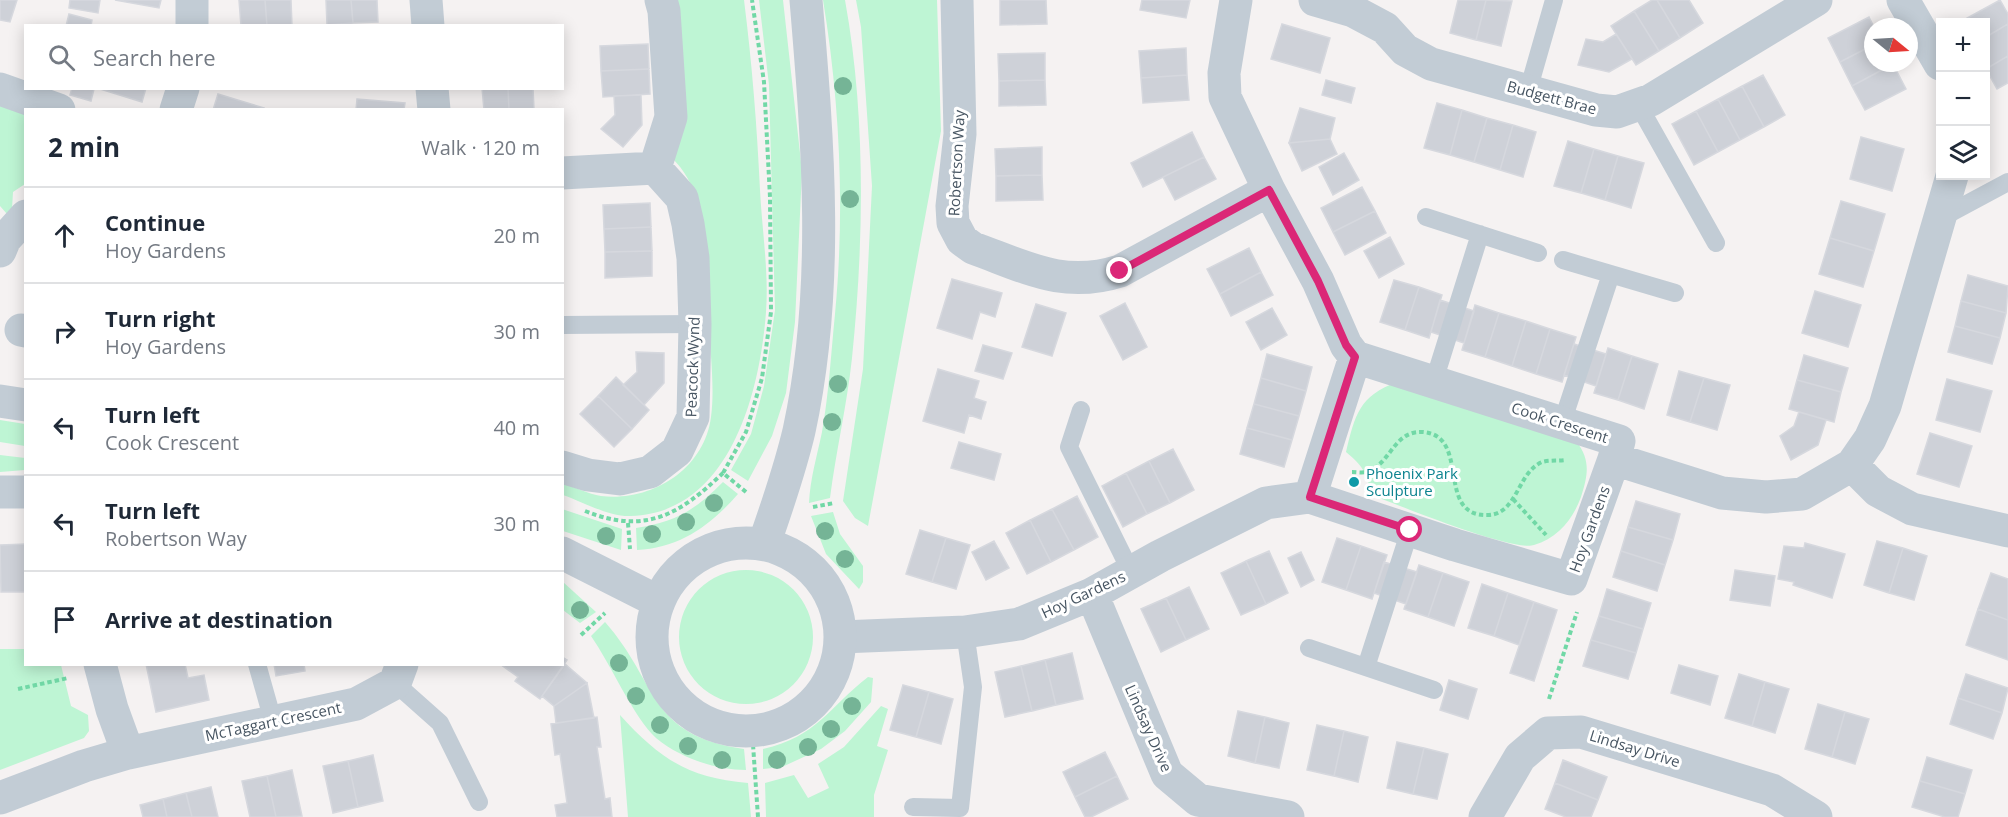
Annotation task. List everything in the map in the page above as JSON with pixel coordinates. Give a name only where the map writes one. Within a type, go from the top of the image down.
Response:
[{"type":"street","points":[[192,0],[192,24]]},
{"type":"street","points":[[426,0],[428,24]]},
{"type":"street","points":[[564,173],[655,168],[671,117],[664,11],[661,0]]},
{"type":"street","points":[[769,529],[798,432],[811,360],[818,282],[819,159],[806,0]]},
{"type":"street","name":"Robertson Way","points":[[957,0],[960,134],[952,215],[953,223],[962,240],[973,248],[1053,277],[1100,278],[1120,271],[1269,190]]},
{"type":"street","points":[[1236,0],[1224,73],[1225,97],[1269,190],[1318,281],[1346,345],[1355,357],[1310,497]]},
{"type":"street","name":"Budgett Brae","points":[[1315,0],[1361,15],[1385,28],[1406,50],[1431,64],[1596,110],[1617,112],[1639,106],[1816,0]]},
{"type":"street","points":[[1903,0],[1936,56]]},
{"type":"street","points":[[0,89],[53,108]]},
{"type":"street","points":[[177,108],[182,90]]},
{"type":"street","points":[[432,90],[434,108]]},
{"type":"street","name":"Peacock Wynd","points":[[564,467],[588,475],[620,479],[650,472],[677,451],[693,417],[695,324],[693,258],[682,198],[655,168]]},
{"type":"street","name":"Cook Crescent","points":[[1355,357],[1563,423],[1608,447],[1722,494],[1766,498],[1802,494],[1852,465],[1870,439],[1885,406],[1951,180]]},
{"type":"street","points":[[0,251],[5,239],[24,218]]},
{"type":"street","points":[[0,401],[24,405]]},
{"type":"street","name":"Hoy Gardens","points":[[841,637],[965,632],[1019,624],[1092,594],[1266,503],[1310,497],[1571,579],[1608,447]]},
{"type":"street","points":[[1852,465],[1878,491],[1912,509],[2008,531]]},
{"type":"street","points":[[0,492],[24,492]]},
{"type":"street","points":[[769,529],[791,554],[815,573],[832,597],[841,637],[835,669],[821,695],[798,716],[773,728],[742,732],[709,724],[687,711],[667,690],[654,661],[651,629],[659,602],[681,568],[700,554],[769,529]]},
{"type":"street","points":[[564,554],[659,602]]},
{"type":"street","name":"Lindsay Drive","points":[[1092,594],[1167,774],[1198,800],[1288,817]]},
{"type":"street","points":[[101,667],[112,709],[128,753]]},
{"type":"street","name":"McTaggart Crescent","points":[[0,798],[84,766],[128,753],[356,704],[399,674]]},
{"type":"street","name":"Lindsay Drive","points":[[1548,733],[1581,732],[1772,790],[1816,817]]},
{"type":"street","points":[[1485,817],[1520,757],[1548,733]]},
{"type":"lane","points":[[1528,91],[1554,0]]},
{"type":"lane","points":[[1639,106],[1716,243]]},
{"type":"lane","points":[[1939,219],[2008,182]]},
{"type":"lane","points":[[1426,217],[1538,253]]},
{"type":"lane","points":[[1434,381],[1479,234]]},
{"type":"lane","points":[[1563,260],[1675,293]]},
{"type":"lane","points":[[1563,423],[1611,274]]},
{"type":"lane","points":[[564,325],[695,324]]},
{"type":"lane","points":[[1081,410],[1069,447],[1131,572]]},
{"type":"lane","points":[[1366,667],[1410,530]]},
{"type":"lane","points":[[913,807],[960,808],[973,687],[965,632]]},
{"type":"lane","points":[[1309,648],[1434,690]]},
{"type":"lane","points":[[257,666],[273,720]]},
{"type":"lane","points":[[399,674],[440,723],[478,802]]},
{"type":"path","points":[[752,0],[764,82],[770,196],[771,312],[762,378],[746,432],[723,473],[769,529],[834,503]]},
{"type":"path","points":[[1310,497],[1353,471],[1366,472],[1382,462],[1403,436],[1425,432],[1437,436],[1446,445],[1458,498],[1463,506],[1471,512],[1494,514],[1510,503],[1531,469],[1544,461],[1565,460],[1608,447]]},
{"type":"path","points":[[1548,733],[1548,704],[1579,607],[1571,579]]},
{"type":"path","points":[[18,689],[101,667]]},
{"type":"path","points":[[752,730],[758,817]]},
{"type":"green space","points":[[670,0],[744,0],[756,118],[767,297],[763,344],[756,377],[747,411],[733,443],[716,471],[693,494],[665,510],[623,516],[605,512],[564,495],[564,484],[601,496],[620,497],[656,488],[672,479],[698,453],[711,417],[712,382],[705,235],[695,193],[685,174],[672,158]]},
{"type":"green space","points":[[759,0],[783,0],[802,171],[795,322],[786,393],[772,436],[748,481],[731,470],[751,434],[764,386],[775,310],[769,85]]},
{"type":"green space","points":[[823,0],[845,0],[857,88],[861,224],[852,358],[830,498],[809,503],[828,388],[840,236],[837,117]]},
{"type":"green space","points":[[856,0],[937,0],[941,131],[868,526],[855,518],[843,501],[863,369],[872,186],[861,27]]},
{"type":"green space","points":[[0,99],[24,109],[24,185],[13,192],[12,209],[7,214],[0,206]]},
{"type":"green space","points":[[1397,382],[1576,441],[1584,455],[1587,468],[1578,505],[1564,527],[1550,538],[1534,545],[1503,542],[1371,495],[1363,470],[1346,452],[1352,427],[1361,408],[1374,394]]},
{"type":"green space","points":[[0,420],[24,424],[24,446],[0,442]]},
{"type":"green space","points":[[0,455],[24,458],[24,470],[0,472]]},
{"type":"green space","points":[[723,482],[738,494],[706,525],[681,540],[637,550],[636,528],[663,522],[684,513]]},
{"type":"green space","points":[[564,510],[622,529],[621,550],[564,531]]},
{"type":"green space","points":[[833,512],[840,534],[863,566],[863,582],[859,589],[826,554],[811,516]]},
{"type":"green space","points":[[746,570],[772,575],[794,589],[808,611],[813,637],[808,663],[794,685],[772,699],[746,704],[720,699],[698,685],[684,663],[679,637],[684,611],[698,589],[720,575]]},
{"type":"green space","points":[[564,583],[596,612],[580,623],[564,611]]},
{"type":"green space","points":[[605,622],[622,644],[658,703],[672,719],[689,732],[712,742],[744,749],[746,770],[723,768],[699,762],[656,738],[639,717],[591,636]]},
{"type":"green space","points":[[0,649],[24,649],[24,666],[61,666],[71,706],[88,715],[89,731],[84,738],[0,770]]},
{"type":"green space","points":[[868,677],[873,678],[871,702],[845,731],[821,749],[782,767],[763,769],[763,749],[797,737],[810,729]]},
{"type":"green space","points":[[881,706],[888,709],[877,746],[888,750],[874,795],[874,817],[766,817],[765,783],[794,775],[808,798],[829,788],[818,764],[844,747]]},
{"type":"green space","points":[[620,715],[648,743],[691,771],[748,783],[751,817],[628,817]]},
{"type":"building","points":[[0,0],[17,0],[10,22],[0,20]]},
{"type":"building","points":[[70,0],[100,0],[98,13],[69,8]]},
{"type":"building","points":[[115,0],[161,0],[159,8]]},
{"type":"building","points":[[239,0],[265,0],[267,24],[241,24]]},
{"type":"building","points":[[265,0],[291,0],[292,24],[267,24]]},
{"type":"building","points":[[326,0],[351,0],[353,23],[327,24]]},
{"type":"building","points":[[351,0],[377,0],[378,22],[353,23]]},
{"type":"building","points":[[1000,0],[1046,0],[1047,24],[1000,25]]},
{"type":"building","points":[[1142,0],[1190,0],[1186,18],[1140,10]]},
{"type":"building","points":[[1458,0],[1486,0],[1476,40],[1450,33]]},
{"type":"building","points":[[1486,0],[1512,1],[1501,46],[1476,40]]},
{"type":"building","points":[[1652,0],[1657,0],[1680,38],[1659,51],[1634,11]]},
{"type":"building","points":[[1657,0],[1689,0],[1703,23],[1680,38]]},
{"type":"building","points":[[2000,0],[2008,14],[2008,24],[1990,35],[1990,18],[1967,18]]},
{"type":"building","points":[[1634,11],[1659,51],[1636,65],[1611,26]]},
{"type":"building","points":[[69,14],[92,20],[91,24],[66,24]]},
{"type":"building","points":[[1864,20],[1864,50],[1840,62],[1828,38]]},
{"type":"building","points":[[1282,24],[1330,38],[1320,73],[1271,59]]},
{"type":"building","points":[[2008,24],[2008,56],[1990,67],[1990,35]]},
{"type":"building","points":[[1616,34],[1632,59],[1609,72],[1578,65],[1586,39],[1603,42]]},
{"type":"building","points":[[648,44],[649,69],[601,71],[600,46]]},
{"type":"building","points":[[1186,48],[1187,75],[1141,78],[1139,51]]},
{"type":"building","points":[[1864,50],[1864,72],[1878,72],[1852,86],[1840,62]]},
{"type":"building","points":[[1045,53],[1045,80],[999,81],[998,54]]},
{"type":"building","points":[[2008,56],[2008,83],[1997,89],[1990,76],[1990,67]]},
{"type":"building","points":[[649,69],[650,94],[603,97],[601,71]]},
{"type":"building","points":[[1878,72],[1897,72],[1906,89],[1865,110],[1852,86]]},
{"type":"building","points":[[1187,75],[1189,100],[1143,103],[1141,78]]},
{"type":"building","points":[[1763,75],[1785,115],[1764,127],[1742,86]]},
{"type":"building","points":[[1045,80],[1046,105],[999,106],[999,81]]},
{"type":"building","points":[[1326,80],[1355,88],[1351,103],[1322,95]]},
{"type":"building","points":[[1742,86],[1764,127],[1740,140],[1718,99]]},
{"type":"building","points":[[71,90],[94,90],[91,101],[70,95]]},
{"type":"building","points":[[103,90],[145,90],[142,102]]},
{"type":"building","points":[[482,90],[508,90],[509,108],[484,108]]},
{"type":"building","points":[[508,90],[533,90],[534,108],[509,108]]},
{"type":"building","points":[[218,94],[264,108],[214,108]]},
{"type":"building","points":[[641,95],[642,125],[623,147],[601,129],[615,115],[614,96]]},
{"type":"building","points":[[357,99],[405,103],[404,108],[356,108]]},
{"type":"building","points":[[1718,99],[1740,140],[1718,152],[1696,111]]},
{"type":"building","points":[[1437,103],[1462,110],[1450,155],[1424,148]]},
{"type":"building","points":[[1300,108],[1335,118],[1330,139],[1289,143]]},
{"type":"building","points":[[1462,110],[1487,118],[1474,162],[1450,155]]},
{"type":"building","points":[[1696,111],[1718,152],[1694,165],[1672,124]]},
{"type":"building","points":[[1487,118],[1513,125],[1500,170],[1474,162]]},
{"type":"building","points":[[1513,125],[1536,132],[1523,177],[1500,170]]},
{"type":"building","points":[[1192,132],[1204,157],[1143,187],[1131,163]]},
{"type":"building","points":[[1861,137],[1904,149],[1892,191],[1850,179]]},
{"type":"building","points":[[1330,139],[1337,154],[1302,171],[1289,143]]},
{"type":"building","points":[[1568,141],[1594,149],[1581,193],[1554,186]]},
{"type":"building","points":[[1042,147],[1042,175],[996,176],[995,149]]},
{"type":"building","points":[[1594,149],[1618,156],[1605,200],[1581,193]]},
{"type":"building","points":[[1344,153],[1359,180],[1333,195],[1319,167]]},
{"type":"building","points":[[1618,156],[1644,163],[1631,208],[1605,200]]},
{"type":"building","points":[[1204,157],[1216,179],[1175,200],[1163,177]]},
{"type":"building","points":[[1042,175],[1043,200],[996,201],[996,176]]},
{"type":"building","points":[[1362,187],[1375,211],[1333,232],[1321,208]]},
{"type":"building","points":[[1841,201],[1885,214],[1874,251],[1830,238]]},
{"type":"building","points":[[650,203],[651,227],[604,229],[603,205]]},
{"type":"building","points":[[1375,211],[1386,233],[1345,255],[1333,232]]},
{"type":"building","points":[[651,227],[652,251],[605,252],[604,229]]},
{"type":"building","points":[[1390,237],[1404,264],[1379,278],[1364,251]]},
{"type":"building","points":[[1830,238],[1874,251],[1863,287],[1819,274]]},
{"type":"building","points":[[1249,248],[1261,272],[1220,294],[1207,269]]},
{"type":"building","points":[[652,251],[652,276],[605,278],[605,252]]},
{"type":"building","points":[[1261,272],[1273,295],[1231,316],[1220,294]]},
{"type":"building","points":[[1968,275],[2008,286],[2006,313],[1961,301]]},
{"type":"building","points":[[952,279],[1002,293],[995,317],[980,312],[972,339],[937,328]]},
{"type":"building","points":[[1394,280],[1419,287],[1405,330],[1380,322]]},
{"type":"building","points":[[1419,287],[1442,295],[1429,338],[1405,330]]},
{"type":"building","points":[[1815,291],[1861,305],[1848,347],[1802,333]]},
{"type":"building","points":[[1440,300],[1474,311],[1464,343],[1431,332]]},
{"type":"building","points":[[1961,301],[2006,313],[2000,338],[1955,326]]},
{"type":"building","points":[[1125,303],[1147,347],[1123,360],[1100,316]]},
{"type":"building","points":[[1036,304],[1066,313],[1052,356],[1022,347]]},
{"type":"building","points":[[1475,305],[1499,313],[1485,357],[1462,350]]},
{"type":"building","points":[[1272,308],[1287,335],[1261,350],[1246,322]]},
{"type":"building","points":[[1499,313],[1526,321],[1512,366],[1485,357]]},
{"type":"building","points":[[1526,321],[1550,329],[1536,374],[1512,366]]},
{"type":"building","points":[[1955,326],[2000,338],[1992,364],[1948,352]]},
{"type":"building","points":[[1550,329],[1576,337],[1562,382],[1536,374]]},
{"type":"building","points":[[1574,344],[1606,354],[1596,386],[1564,375]]},
{"type":"building","points":[[983,345],[1012,353],[1003,379],[975,371]]},
{"type":"building","points":[[1608,348],[1632,356],[1618,400],[1594,393]]},
{"type":"building","points":[[636,352],[664,353],[664,383],[644,405],[623,385],[637,372]]},
{"type":"building","points":[[1267,354],[1312,367],[1306,391],[1261,378]]},
{"type":"building","points":[[1804,355],[1848,368],[1841,392],[1797,380]]},
{"type":"building","points":[[1632,356],[1658,364],[1644,409],[1618,400]]},
{"type":"building","points":[[938,369],[979,381],[974,398],[986,402],[981,419],[969,415],[964,433],[923,421]]},
{"type":"building","points":[[1679,371],[1704,378],[1690,422],[1667,415]]},
{"type":"building","points":[[616,377],[649,410],[632,429],[598,396]]},
{"type":"building","points":[[1261,378],[1306,391],[1299,416],[1254,404]]},
{"type":"building","points":[[1704,378],[1730,385],[1717,430],[1690,422]]},
{"type":"building","points":[[1947,379],[1992,391],[1980,432],[1936,420]]},
{"type":"building","points":[[1797,380],[1841,392],[1834,422],[1789,409]]},
{"type":"building","points":[[598,396],[632,429],[614,447],[580,414]]},
{"type":"building","points":[[1254,404],[1299,416],[1292,440],[1247,428]]},
{"type":"building","points":[[1799,412],[1826,420],[1818,445],[1791,460],[1780,436],[1794,426]]},
{"type":"building","points":[[1247,428],[1292,440],[1284,467],[1240,454]]},
{"type":"building","points":[[1930,433],[1972,446],[1959,487],[1917,474]]},
{"type":"building","points":[[959,442],[1001,454],[994,480],[951,468]]},
{"type":"building","points":[[1173,449],[1194,490],[1170,503],[1149,461]]},
{"type":"building","points":[[1149,461],[1170,503],[1147,514],[1126,473]]},
{"type":"building","points":[[1126,473],[1147,514],[1123,527],[1102,486]]},
{"type":"building","points":[[1077,496],[1098,537],[1074,550],[1052,509]]},
{"type":"building","points":[[1636,501],[1680,514],[1673,540],[1628,527]]},
{"type":"building","points":[[1052,509],[1074,550],[1051,562],[1030,520]]},
{"type":"building","points":[[1030,520],[1051,562],[1027,574],[1006,533]]},
{"type":"building","points":[[1628,527],[1673,540],[1665,565],[1621,551]]},
{"type":"building","points":[[920,530],[946,538],[932,582],[906,574]]},
{"type":"building","points":[[946,538],[970,545],[956,589],[932,582]]},
{"type":"building","points":[[1337,538],[1361,546],[1346,590],[1322,582]]},
{"type":"building","points":[[994,541],[1009,568],[986,580],[972,552]]},
{"type":"building","points":[[1877,541],[1903,548],[1889,593],[1864,585]]},
{"type":"building","points":[[1805,543],[1845,554],[1832,598],[1793,585],[1794,582],[1778,579],[1784,546],[1804,548]]},
{"type":"building","points":[[24,544],[24,592],[1,592],[0,545]]},
{"type":"building","points":[[1361,546],[1387,555],[1372,599],[1346,590]]},
{"type":"building","points":[[1903,548],[1927,556],[1914,600],[1889,593]]},
{"type":"building","points":[[1269,551],[1288,593],[1266,604],[1246,561]]},
{"type":"building","points":[[1621,551],[1665,565],[1657,591],[1613,577]]},
{"type":"building","points":[[1301,552],[1314,580],[1301,587],[1288,558]]},
{"type":"building","points":[[1246,561],[1266,604],[1241,615],[1221,573]]},
{"type":"building","points":[[1384,562],[1417,572],[1406,604],[1374,593]]},
{"type":"building","points":[[1419,565],[1443,573],[1428,617],[1404,609]]},
{"type":"building","points":[[1735,570],[1775,576],[1770,606],[1730,600]]},
{"type":"building","points":[[1443,573],[1469,582],[1454,626],[1428,617]]},
{"type":"building","points":[[1991,573],[2008,579],[2008,620],[1978,609]]},
{"type":"building","points":[[1482,584],[1508,593],[1494,636],[1468,628]]},
{"type":"building","points":[[1189,587],[1209,629],[1186,640],[1166,598]]},
{"type":"building","points":[[1607,589],[1651,603],[1643,629],[1599,616]]},
{"type":"building","points":[[1508,593],[1534,602],[1519,645],[1494,636]]},
{"type":"building","points":[[1166,598],[1186,640],[1161,652],[1141,609]]},
{"type":"building","points":[[1534,602],[1557,610],[1534,681],[1510,673]]},
{"type":"building","points":[[1978,609],[2008,620],[2008,660],[1966,645]]},
{"type":"building","points":[[1599,616],[1643,629],[1636,653],[1591,640]]},
{"type":"building","points":[[1591,640],[1636,653],[1628,679],[1583,666]]},
{"type":"building","points":[[1072,653],[1083,699],[1056,705],[1045,660]]},
{"type":"building","points":[[1045,660],[1056,705],[1032,711],[1021,666]]},
{"type":"building","points":[[564,665],[587,683],[554,706],[542,696]]},
{"type":"building","points":[[1679,665],[1718,676],[1710,705],[1671,693]]},
{"type":"building","points":[[146,666],[185,666],[188,678],[204,675],[209,700],[156,712]]},
{"type":"building","points":[[274,666],[304,666],[305,671],[276,676]]},
{"type":"building","points":[[503,666],[563,666],[540,699],[515,681],[518,677]]},
{"type":"building","points":[[1021,666],[1032,711],[1005,717],[995,672]]},
{"type":"building","points":[[1739,674],[1765,682],[1752,726],[1725,718]]},
{"type":"building","points":[[1966,674],[2008,688],[2002,713],[1958,698]]},
{"type":"building","points":[[1449,680],[1477,689],[1468,719],[1440,710]]},
{"type":"building","points":[[1765,682],[1789,689],[1775,733],[1752,726]]},
{"type":"building","points":[[587,683],[594,718],[556,723],[554,706]]},
{"type":"building","points":[[903,685],[929,692],[916,737],[890,730]]},
{"type":"building","points":[[929,692],[953,699],[941,744],[916,737]]},
{"type":"building","points":[[1958,698],[2002,713],[1993,739],[1950,724]]},
{"type":"building","points":[[1818,704],[1845,712],[1832,757],[1805,749]]},
{"type":"building","points":[[1238,711],[1265,717],[1255,763],[1228,756]]},
{"type":"building","points":[[1845,712],[1869,719],[1855,764],[1832,757]]},
{"type":"building","points":[[597,717],[601,747],[597,747],[605,799],[610,798],[612,817],[557,817],[555,805],[567,803],[560,754],[555,755],[551,724]]},
{"type":"building","points":[[1265,717],[1289,723],[1279,768],[1255,763]]},
{"type":"building","points":[[1317,725],[1344,731],[1334,776],[1307,770]]},
{"type":"building","points":[[1344,731],[1368,737],[1358,782],[1334,776]]},
{"type":"building","points":[[1397,742],[1424,748],[1413,794],[1387,788]]},
{"type":"building","points":[[1424,748],[1448,754],[1437,799],[1413,794]]},
{"type":"building","points":[[1105,752],[1117,776],[1075,797],[1063,772]]},
{"type":"building","points":[[373,755],[383,801],[358,807],[348,761]]},
{"type":"building","points":[[1927,757],[1972,770],[1965,794],[1920,781]]},
{"type":"building","points":[[1563,760],[1607,777],[1598,800],[1555,783]]},
{"type":"building","points":[[348,761],[358,807],[333,813],[323,766]]},
{"type":"building","points":[[292,770],[302,816],[276,817],[267,776]]},
{"type":"building","points":[[267,776],[276,817],[250,817],[242,781]]},
{"type":"building","points":[[1117,776],[1128,799],[1091,817],[1085,817],[1075,797]]},
{"type":"building","points":[[1920,781],[1965,794],[1958,817],[1945,817],[1912,807]]},
{"type":"building","points":[[1555,783],[1598,800],[1591,817],[1566,817],[1545,809]]},
{"type":"building","points":[[211,787],[218,817],[192,817],[186,793]]},
{"type":"building","points":[[186,793],[192,817],[167,817],[163,799]]},
{"type":"building","points":[[163,799],[167,817],[143,817],[140,805]]},
{"type":"place","name":"Phoenix Park Sculpture","points":[[1354,482]]},
{"type":"route","points":[[1120,271],[1269,190],[1318,281],[1346,345],[1355,357],[1310,497],[1410,530]]}]
